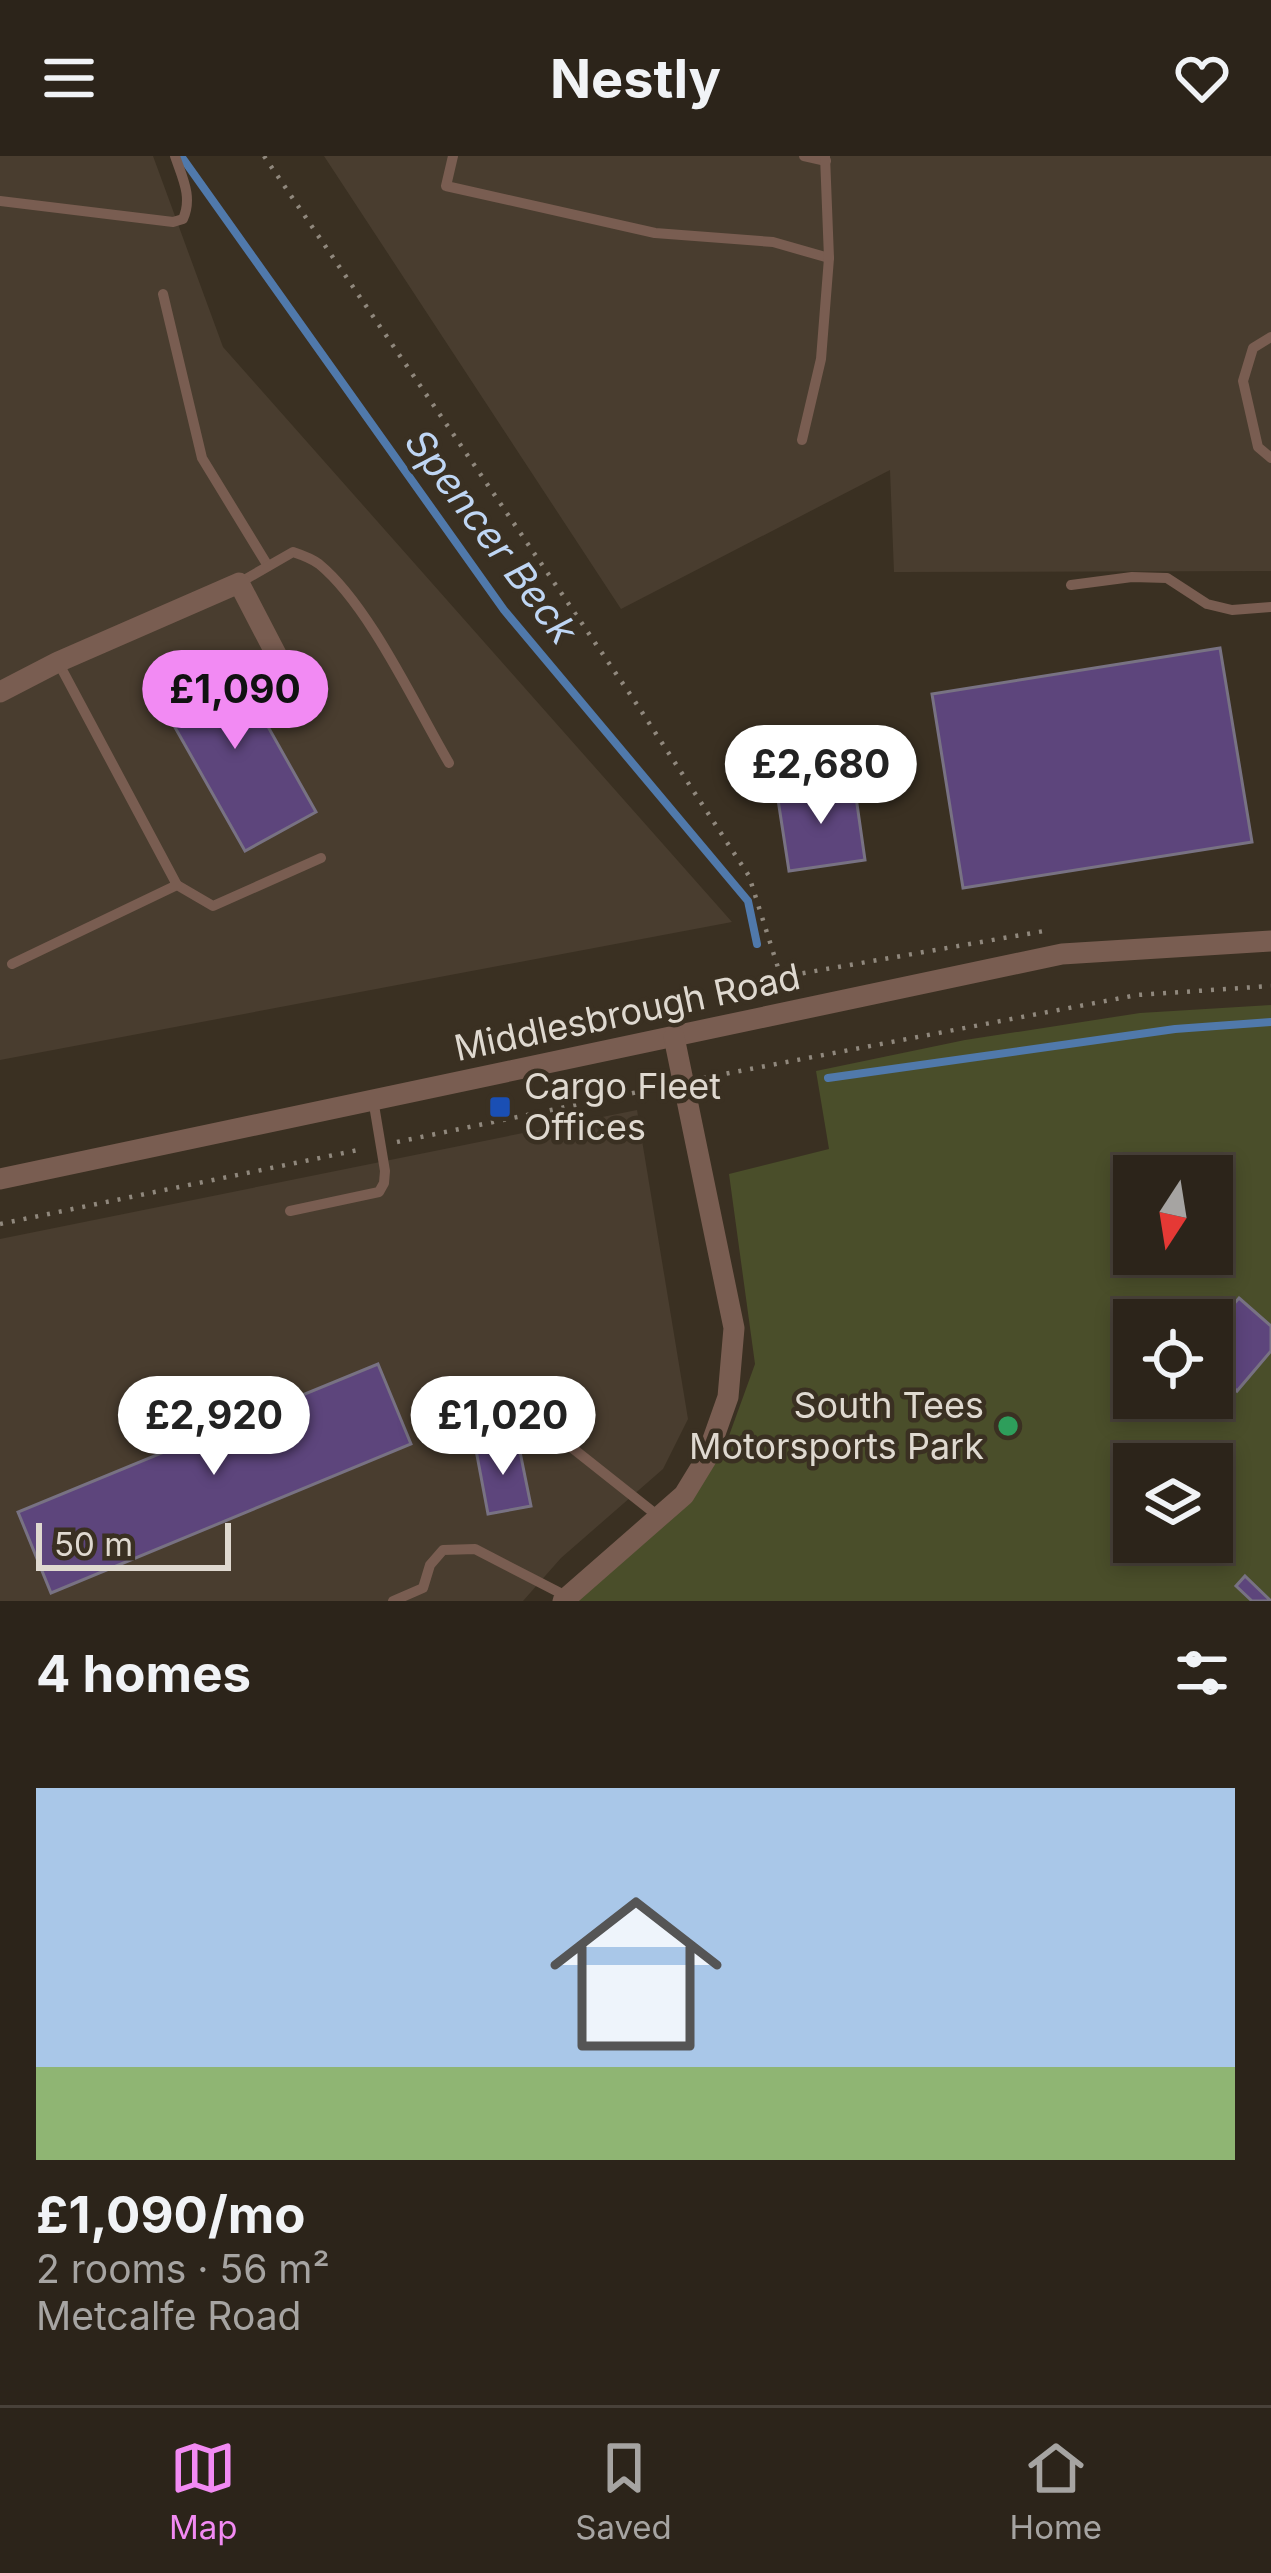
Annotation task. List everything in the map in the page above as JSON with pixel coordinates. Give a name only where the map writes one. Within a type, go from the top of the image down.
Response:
[{"type":"street","points":[[0,692],[239,583],[277,656]]},
{"type":"street","name":"Middlesbrough Road","points":[[2,1171],[373,1099],[1062,954],[1271,941]]},
{"type":"street","points":[[566,1599],[684,1495],[706,1459],[728,1397],[734,1328],[674,1037]]},
{"type":"lane","points":[[0,201],[172,223],[183,219],[188,208],[175,156]]},
{"type":"lane","points":[[453,156],[446,186],[655,233],[773,242],[829,258]]},
{"type":"lane","points":[[802,440],[821,359],[829,258],[825,159],[804,156]]},
{"type":"lane","points":[[163,294],[202,458],[268,566]]},
{"type":"lane","points":[[1271,337],[1253,347],[1243,381],[1258,447],[1271,458]]},
{"type":"lane","points":[[239,583],[293,551],[314,560],[337,581],[376,636],[449,763]]},
{"type":"lane","points":[[1071,585],[1167,578],[1207,604],[1232,610],[1271,607]]},
{"type":"lane","points":[[58,662],[177,885],[213,906],[322,858]]},
{"type":"lane","points":[[12,964],[177,885]]},
{"type":"lane","points":[[290,1210],[379,1192],[384,1183],[382,1145],[373,1099]]},
{"type":"lane","points":[[537,1420],[661,1518]]},
{"type":"lane","points":[[393,1601],[423,1588],[430,1565],[442,1550],[476,1549],[566,1599]]},
{"type":"path","points":[[264,156],[749,875],[782,977]]},
{"type":"path","points":[[0,1224],[682,1082],[1137,995],[1271,986]]},
{"type":"shaded area","points":[[0,156],[153,156],[223,347],[732,922],[0,1060]]},
{"type":"shaded area","points":[[324,156],[1271,156],[1271,571],[894,572],[890,470],[621,609]]},
{"type":"shaded area","points":[[637,1110],[688,1419],[663,1469],[561,1558],[523,1601],[0,1601],[0,1239]]},
{"type":"green space","points":[[1271,1005],[1271,1601],[566,1601],[726,1444],[755,1364],[729,1174],[829,1149],[816,1071],[965,1040],[1140,1013]]},
{"type":"building","points":[[1220,648],[1252,842],[963,888],[932,694]]},
{"type":"building","points":[[226,652],[316,812],[245,851],[155,692]]},
{"type":"building","points":[[854,783],[865,860],[789,871],[777,793]]},
{"type":"building","points":[[1239,1298],[1271,1326],[1271,1351],[1237,1391],[1233,1387],[1233,1305]]},
{"type":"building","points":[[378,1364],[411,1444],[51,1593],[18,1512]]},
{"type":"building","points":[[518,1442],[531,1506],[488,1514],[476,1450]]},
{"type":"building","points":[[1245,1576],[1271,1601],[1252,1601],[1236,1586]]},
{"type":"waterway","name":"Spencer Beck","points":[[181,156],[504,610],[748,901],[757,944]]},
{"type":"waterway","name":"Spencer Beck","points":[[828,1078],[1175,1029],[1271,1022]]},
{"type":"place","name":"Cargo Fleet Offices","points":[[500,1107]]},
{"type":"place","name":"South Tees Motorsports Park","points":[[1008,1426]]}]
